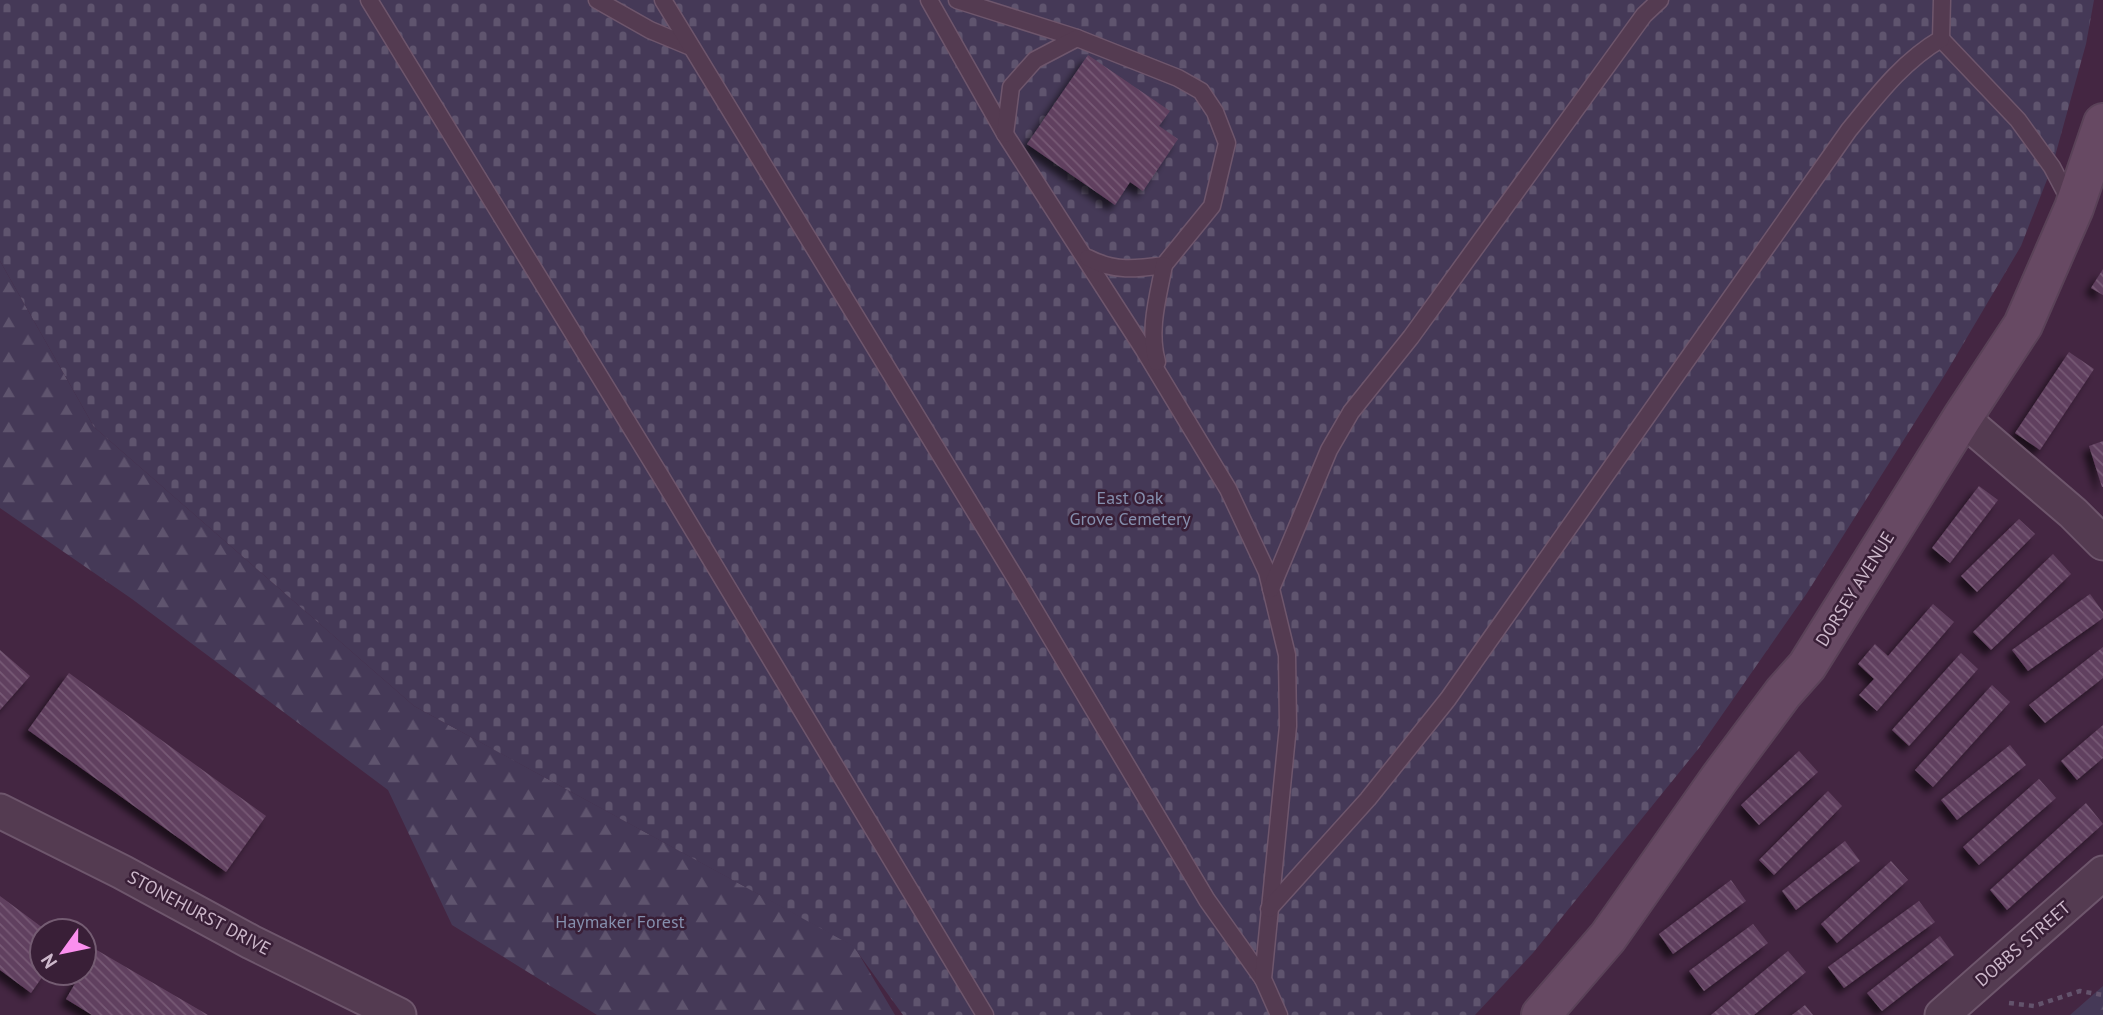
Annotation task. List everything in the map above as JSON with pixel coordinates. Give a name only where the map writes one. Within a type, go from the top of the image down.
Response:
[{"type":"street","name":"DORSEY AVENUE","points":[[1541,1015],[1608,937],[1719,779],[1783,693],[1807,666],[1962,418],[2024,325],[2074,208],[2103,123]]},
{"type":"street","points":[[1962,418],[2073,513],[2103,543]]},
{"type":"street","name":"STONEHURST DRIVE","points":[[0,811],[122,872],[251,942],[399,1015]]},
{"type":"street","name":"DOBBS STREET","points":[[1952,1007],[2103,873]]},
{"type":"lane","points":[[369,0],[660,475],[985,1015]]},
{"type":"lane","points":[[597,0],[650,30],[691,47]]},
{"type":"lane","points":[[663,0],[1016,579],[1207,900],[1263,979],[1279,1015]]},
{"type":"lane","points":[[929,0],[1005,134],[1086,257],[1228,489],[1267,572],[1287,655],[1288,726],[1263,979]]},
{"type":"lane","points":[[957,0],[1077,38],[1178,78],[1201,91],[1219,122],[1227,143],[1212,206],[1164,265],[1153,323],[1153,350],[1160,377]]},
{"type":"lane","points":[[1271,589],[1329,450],[1351,412],[1419,326],[1622,44],[1644,15],[1660,0]]},
{"type":"lane","points":[[1942,0],[1941,39],[2018,120],[2052,167],[2074,208]]},
{"type":"lane","points":[[1005,134],[1011,87],[1035,60],[1077,38]]},
{"type":"lane","points":[[1269,909],[1368,799],[1448,699],[1849,130],[1889,82],[1924,49],[1941,39]]},
{"type":"lane","points":[[1086,257],[1103,266],[1132,270],[1164,265]]},
{"type":"path","points":[[1952,1007],[2034,1006],[2080,991],[2103,995]]},
{"type":"green space","name":"East Oak Grove Cemetery","points":[[0,0],[2094,0],[2086,44],[2052,167],[2021,246],[1946,373],[1807,593],[1699,748],[1533,953],[1475,1015],[903,1015],[853,946],[414,706],[94,427],[0,261]]},
{"type":"green space","name":"Haymaker Forest","points":[[0,261],[94,427],[414,706],[854,946],[895,1015],[597,1015],[452,925],[388,790],[132,599],[0,508]]},
{"type":"green space","points":[[2103,986],[2103,1015],[2070,1015]]},
{"type":"building","points":[[1088,55],[1170,111],[1159,126],[1178,139],[1143,191],[1130,182],[1115,205],[1027,144]]},
{"type":"building","points":[[2103,269],[2103,295],[2091,288]]},
{"type":"building","points":[[2069,352],[2094,369],[2040,450],[2015,433]]},
{"type":"building","points":[[2103,441],[2103,487],[2102,487],[2089,446]]},
{"type":"building","points":[[1979,486],[1998,500],[1950,563],[1932,548]]},
{"type":"building","points":[[2019,519],[2035,534],[1977,592],[1961,576]]},
{"type":"building","points":[[2053,554],[2071,574],[1991,650],[1973,632]]},
{"type":"building","points":[[2090,594],[2103,612],[2103,618],[2028,671],[2012,650]]},
{"type":"building","points":[[1933,604],[1954,622],[1877,711],[1859,695],[1874,679],[1858,664],[1875,644],[1888,656]]},
{"type":"building","points":[[2103,647],[2103,678],[2045,723],[2029,705]]},
{"type":"building","points":[[0,650],[30,676],[0,710]]},
{"type":"building","points":[[1961,653],[1978,669],[1909,746],[1892,730]]},
{"type":"building","points":[[69,673],[266,816],[226,872],[28,730]]},
{"type":"building","points":[[1992,685],[2010,702],[1933,787],[1915,770]]},
{"type":"building","points":[[2103,725],[2103,758],[2077,780],[2061,761]]},
{"type":"building","points":[[2010,745],[2026,765],[1957,820],[1941,800]]},
{"type":"building","points":[[1799,751],[1818,772],[1759,825],[1741,805]]},
{"type":"building","points":[[2039,779],[2056,798],[1979,865],[1963,847]]},
{"type":"building","points":[[1828,791],[1842,806],[1774,875],[1759,860]]},
{"type":"building","points":[[2086,803],[2103,824],[2007,910],[1990,890]]},
{"type":"building","points":[[1845,841],[1860,861],[1796,910],[1782,891]]},
{"type":"building","points":[[1891,861],[1908,880],[1837,943],[1821,924]]},
{"type":"building","points":[[1731,880],[1746,901],[1673,954],[1659,934]]},
{"type":"building","points":[[0,896],[28,917],[28,987],[35,987],[31,993],[0,970]]},
{"type":"building","points":[[1919,901],[1935,922],[1844,988],[1828,967]]},
{"type":"building","points":[[1753,924],[1768,943],[1704,991],[1689,971]]},
{"type":"building","points":[[1940,936],[1954,955],[1882,1011],[1867,993]]},
{"type":"building","points":[[98,951],[208,1015],[92,1015],[66,999],[73,987],[98,987]]},
{"type":"building","points":[[1788,951],[1806,972],[1754,1015],[1711,1015]]},
{"type":"building","points":[[1805,1005],[1813,1015],[1792,1015]]}]
